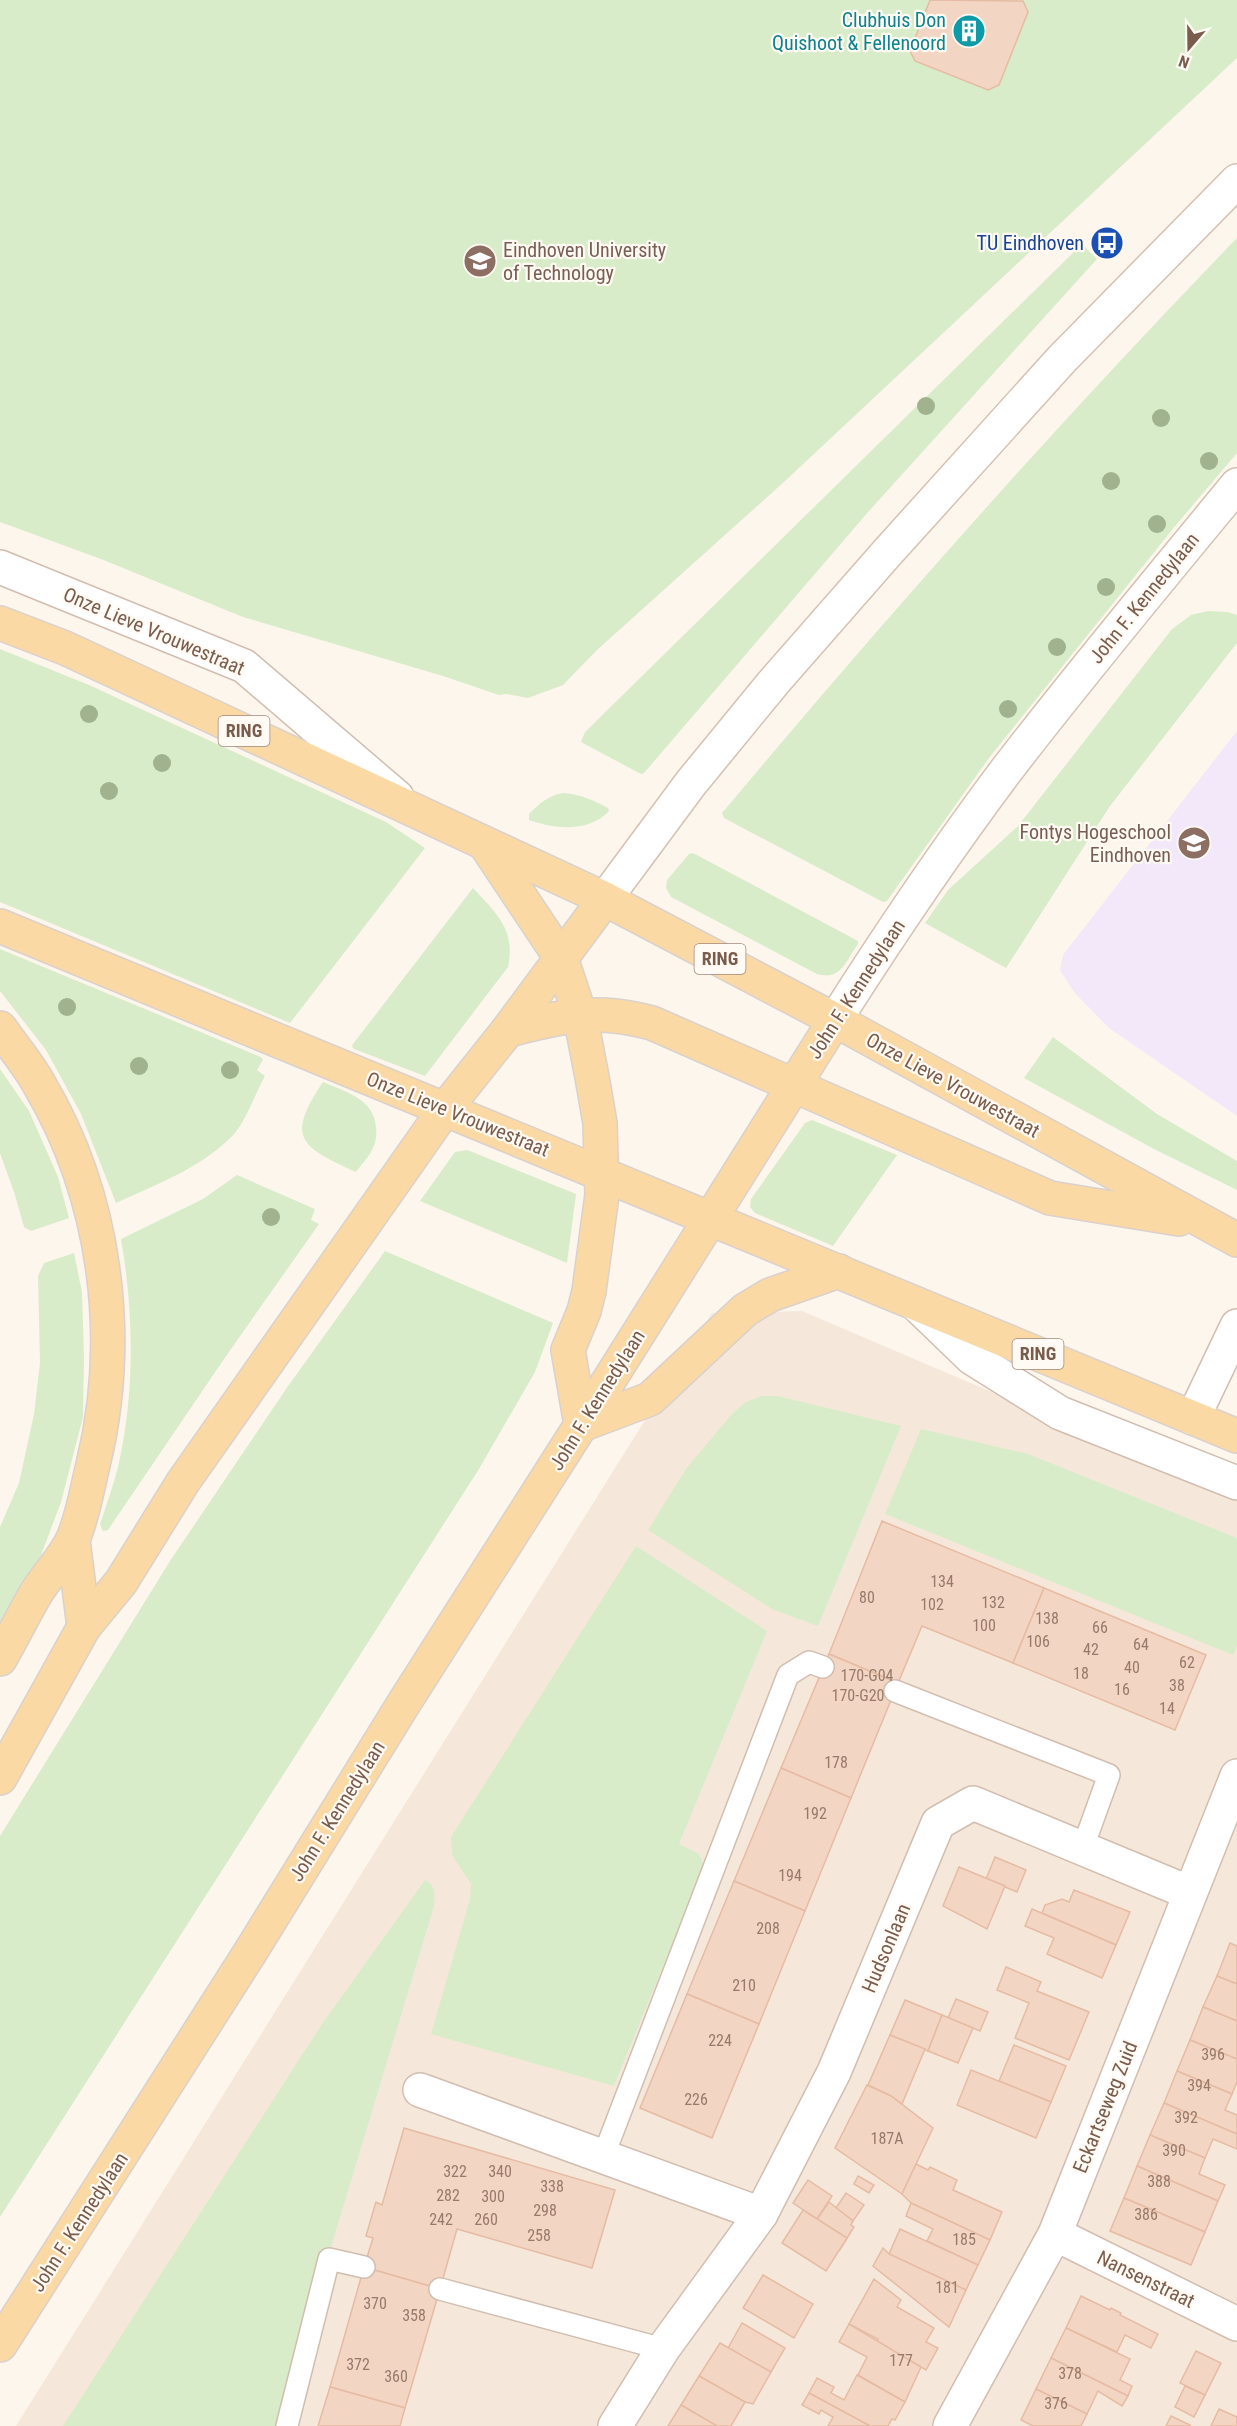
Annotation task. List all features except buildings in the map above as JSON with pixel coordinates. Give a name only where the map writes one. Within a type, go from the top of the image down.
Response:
[{"type":"main road","name":"Onze Lieve Vrouwestraat","points":[[0,623],[65,648],[604,899],[835,1020],[1237,1240]]},
{"type":"main road","points":[[485,844],[561,958],[580,1015],[600,1123],[602,1174],[598,1236],[584,1311],[568,1350],[581,1425],[650,1399],[745,1310],[770,1295],[839,1271]]},
{"type":"main road","points":[[0,1778],[84,1627],[121,1582],[183,1482],[445,1109],[508,1030],[604,899]]},
{"type":"main road","name":"Onze Lieve Vrouwestraat","points":[[0,926],[1237,1436]]},
{"type":"main road","points":[[508,1030],[556,1018],[580,1015],[615,1016],[652,1023],[1050,1198],[1206,1223]]},
{"type":"main road","name":"John F. Kennedylaan","points":[[0,2345],[251,1951],[404,1703],[835,1020]]},
{"type":"main road","points":[[0,1028],[39,1083],[68,1140],[86,1191],[98,1235],[105,1295],[108,1366],[100,1435],[73,1540],[35,1595],[0,1659]]},
{"type":"main road","points":[[73,1540],[84,1627]]},
{"type":"street","points":[[604,899],[661,821],[773,683],[893,546],[1062,359],[1237,181]]},
{"type":"street","name":"John F. Kennedylaan","points":[[835,1020],[940,862],[1004,774],[1062,699],[1237,485]]},
{"type":"street","name":"Onze Lieve Vrouwestraat","points":[[0,567],[244,666],[408,806]]},
{"type":"street","name":"Onze Lieve Vrouwestraat","points":[[916,1304],[972,1358],[1060,1413],[1237,1483]]},
{"type":"street","points":[[1193,1418],[1237,1326]]},
{"type":"street","name":"Eckartseweg Zuid","points":[[950,2426],[1055,2234],[1237,1776]]},
{"type":"street","name":"Hudsonlaan","points":[[615,2426],[663,2349],[761,2214],[834,2072],[938,1824],[973,1803],[1190,1893]]},
{"type":"street","points":[[420,2090],[761,2214]]},
{"type":"street","name":"Nansenstraat","points":[[1055,2234],[1237,2324]]},
{"type":"lane","points":[[603,2157],[788,1675],[809,1662],[823,1667]]},
{"type":"lane","points":[[895,1691],[1110,1775],[1083,1847]]},
{"type":"lane","points":[[287,2426],[329,2259],[364,2267]]},
{"type":"lane","points":[[440,2289],[663,2349]]},
{"type":"shaded area","name":"Fontys Hogeschool Eindhoven","points":[[1237,731],[1237,1116],[1109,1028],[1074,992],[1060,970],[1063,955]]},
{"type":"shaded area","points":[[802,1311],[1237,1497],[1237,2426],[16,2426],[712,1313]]},
{"type":"green space","name":"Eindhoven University of Technology","points":[[0,0],[1237,0],[1237,58],[785,481],[597,650],[563,685],[528,698],[499,695],[443,676],[243,617],[101,559],[0,522]]},
{"type":"green space","points":[[1237,238],[1237,453],[1176,525],[989,758],[887,901],[883,902],[724,818],[722,813],[911,593],[1104,378]]},
{"type":"green space","points":[[1082,244],[1097,259],[869,511],[644,773],[641,774],[581,742],[585,732]]},
{"type":"green space","points":[[1208,611],[1237,615],[1237,643],[1110,806],[1006,968],[925,923],[948,890],[1018,826],[1172,629],[1191,615]]},
{"type":"green space","points":[[0,649],[89,685],[386,822],[425,848],[290,1023],[0,902]]},
{"type":"green space","points":[[563,793],[586,798],[608,808],[609,811],[592,823],[581,826],[560,827],[529,820],[529,814],[541,803]]},
{"type":"green space","points":[[693,853],[858,941],[846,963],[832,975],[817,974],[671,897],[666,888],[667,880],[689,854]]},
{"type":"green space","points":[[473,888],[497,915],[507,933],[510,954],[508,967],[425,1076],[354,1049],[353,1044]]},
{"type":"green space","points":[[0,949],[261,1057],[263,1060],[257,1070],[265,1076],[235,1133],[223,1145],[195,1165],[116,1203],[81,1114],[46,1050],[0,991]]},
{"type":"green space","points":[[1053,1037],[1157,1114],[1237,1161],[1237,1190],[1154,1149],[1024,1078]]},
{"type":"green space","points":[[0,1069],[29,1111],[58,1177],[69,1218],[31,1231],[24,1227],[0,1153]]},
{"type":"green space","points":[[323,1082],[357,1098],[364,1103],[374,1117],[376,1139],[369,1156],[356,1172],[322,1155],[305,1139],[302,1128],[304,1116]]},
{"type":"green space","points":[[812,1120],[897,1155],[833,1246],[755,1213],[750,1207],[751,1199],[805,1123]]},
{"type":"green space","points":[[467,1150],[576,1194],[567,1263],[420,1201],[455,1152]]},
{"type":"green space","points":[[237,1175],[315,1209],[311,1220],[319,1224],[108,1530],[103,1531],[100,1524],[112,1489],[124,1439],[130,1382],[130,1324],[121,1239],[203,1199]]},
{"type":"green space","points":[[385,1251],[553,1323],[535,1372],[479,1469],[0,2217],[0,1836],[170,1561],[286,1389]]},
{"type":"green space","points":[[74,1253],[82,1292],[83,1417],[61,1502],[40,1558],[0,1634],[0,1527],[19,1483],[34,1414],[40,1363],[38,1276],[44,1263]]},
{"type":"green space","points":[[762,1396],[778,1396],[901,1426],[818,1626],[774,1610],[648,1530],[686,1469],[732,1414],[746,1402]]},
{"type":"green space","points":[[921,1429],[1028,1454],[1237,1538],[1237,1645],[1233,1655],[885,1514]]},
{"type":"green space","points":[[636,1546],[767,1631],[679,1844],[699,1854],[704,1866],[614,2086],[431,2034],[470,1899],[471,1884],[452,1855],[451,1837]]},
{"type":"green space","points":[[425,1880],[433,1888],[434,1906],[277,2426],[63,2426],[322,2024]]},
{"type":"place","name":"Clubhuis Don Quishoot & Fellenoord","points":[[969,31]]},
{"type":"place","name":"TU Eindhoven","points":[[1107,243]]},
{"type":"place","name":"Eindhoven University of Technology","points":[[480,261]]},
{"type":"place","name":"Fontys Hogeschool Eindhoven","points":[[1194,843]]}]
